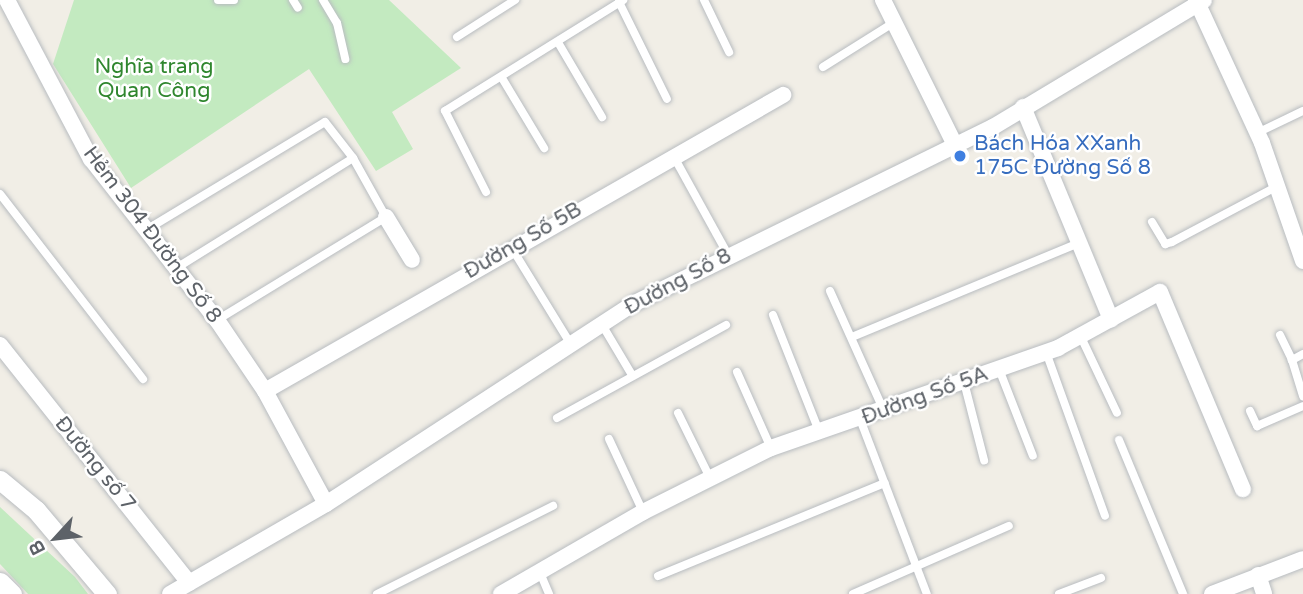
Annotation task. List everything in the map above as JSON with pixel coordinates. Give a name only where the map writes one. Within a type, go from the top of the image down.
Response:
[{"type":"street","name":"Hẻm 304 Đường Số 8","points":[[7,0],[91,159],[178,267],[265,391]]},
{"type":"street","points":[[883,0],[956,147]]},
{"type":"street","points":[[1199,1],[1257,133],[1276,187],[1295,221],[1303,261]]},
{"type":"street","name":"Đường Số 8","points":[[170,594],[326,504],[601,323],[728,255],[956,147],[1199,1]]},
{"type":"street","name":"Đường Số 5B","points":[[265,391],[672,154],[783,95]]},
{"type":"street","points":[[1023,107],[1082,242],[1111,319]]},
{"type":"street","points":[[386,217],[412,260]]},
{"type":"street","name":"Đường Số 5A","points":[[500,594],[541,575],[643,512],[771,448],[884,412],[1046,352],[1160,292],[1243,489]]},
{"type":"street","name":"Đường số 7","points":[[0,345],[189,583]]},
{"type":"street","points":[[265,391],[326,504]]},
{"type":"street","points":[[0,480],[36,510],[107,594]]},
{"type":"street","points":[[1212,594],[1303,559]]},
{"type":"street","points":[[1258,575],[1265,594]]},
{"type":"street","points":[[0,582],[12,594]]},
{"type":"lane","points":[[218,0],[234,0]]},
{"type":"lane","points":[[323,0],[337,23],[345,59]]},
{"type":"lane","points":[[457,37],[514,0]]},
{"type":"lane","points":[[704,0],[729,51]]},
{"type":"lane","points":[[486,192],[445,111],[559,44],[621,1],[667,99]]},
{"type":"lane","points":[[823,67],[893,23]]},
{"type":"lane","points":[[559,44],[602,117]]},
{"type":"lane","points":[[502,78],[544,148]]},
{"type":"lane","points":[[1257,133],[1303,111]]},
{"type":"lane","points":[[146,230],[325,122],[353,158],[386,217],[217,320]]},
{"type":"lane","points":[[672,154],[728,255]]},
{"type":"lane","points":[[178,267],[353,158]]},
{"type":"lane","points":[[1152,222],[1165,243],[1172,242],[1276,187]]},
{"type":"lane","points":[[0,194],[142,379]]},
{"type":"lane","points":[[852,337],[1082,242]]},
{"type":"lane","points":[[512,248],[570,343]]},
{"type":"lane","points":[[830,291],[884,412]]},
{"type":"lane","points":[[773,315],[820,434]]},
{"type":"lane","points":[[601,323],[632,376]]},
{"type":"lane","points":[[557,418],[726,325]]},
{"type":"lane","points":[[1080,335],[1116,413]]},
{"type":"lane","points":[[1280,335],[1292,360],[1303,396]]},
{"type":"lane","points":[[1046,352],[1105,516]]},
{"type":"lane","points":[[1292,360],[1303,354]]},
{"type":"lane","points":[[999,369],[1033,456]]},
{"type":"lane","points":[[737,372],[771,448]]},
{"type":"lane","points":[[964,382],[984,460]]},
{"type":"lane","points":[[1250,411],[1257,426],[1303,406]]},
{"type":"lane","points":[[678,413],[710,478]]},
{"type":"lane","points":[[860,419],[927,594]]},
{"type":"lane","points":[[609,439],[643,512]]},
{"type":"lane","points":[[1119,440],[1183,594]]},
{"type":"lane","points":[[658,576],[886,483]]},
{"type":"lane","points":[[377,594],[553,506]]},
{"type":"lane","points":[[853,594],[1009,526]]},
{"type":"lane","points":[[541,575],[549,594]]},
{"type":"lane","points":[[1059,594],[1101,579]]},
{"type":"green space","name":"Nghĩa trang Quan Công","points":[[74,0],[389,0],[461,68],[392,112],[413,149],[376,171],[309,69],[131,188],[53,64]]},
{"type":"green space","points":[[0,507],[75,577],[88,594],[28,594],[0,564]]},
{"type":"place","name":"Bách Hóa XXanh 175C Đường Số 8","points":[[960,156]]}]
